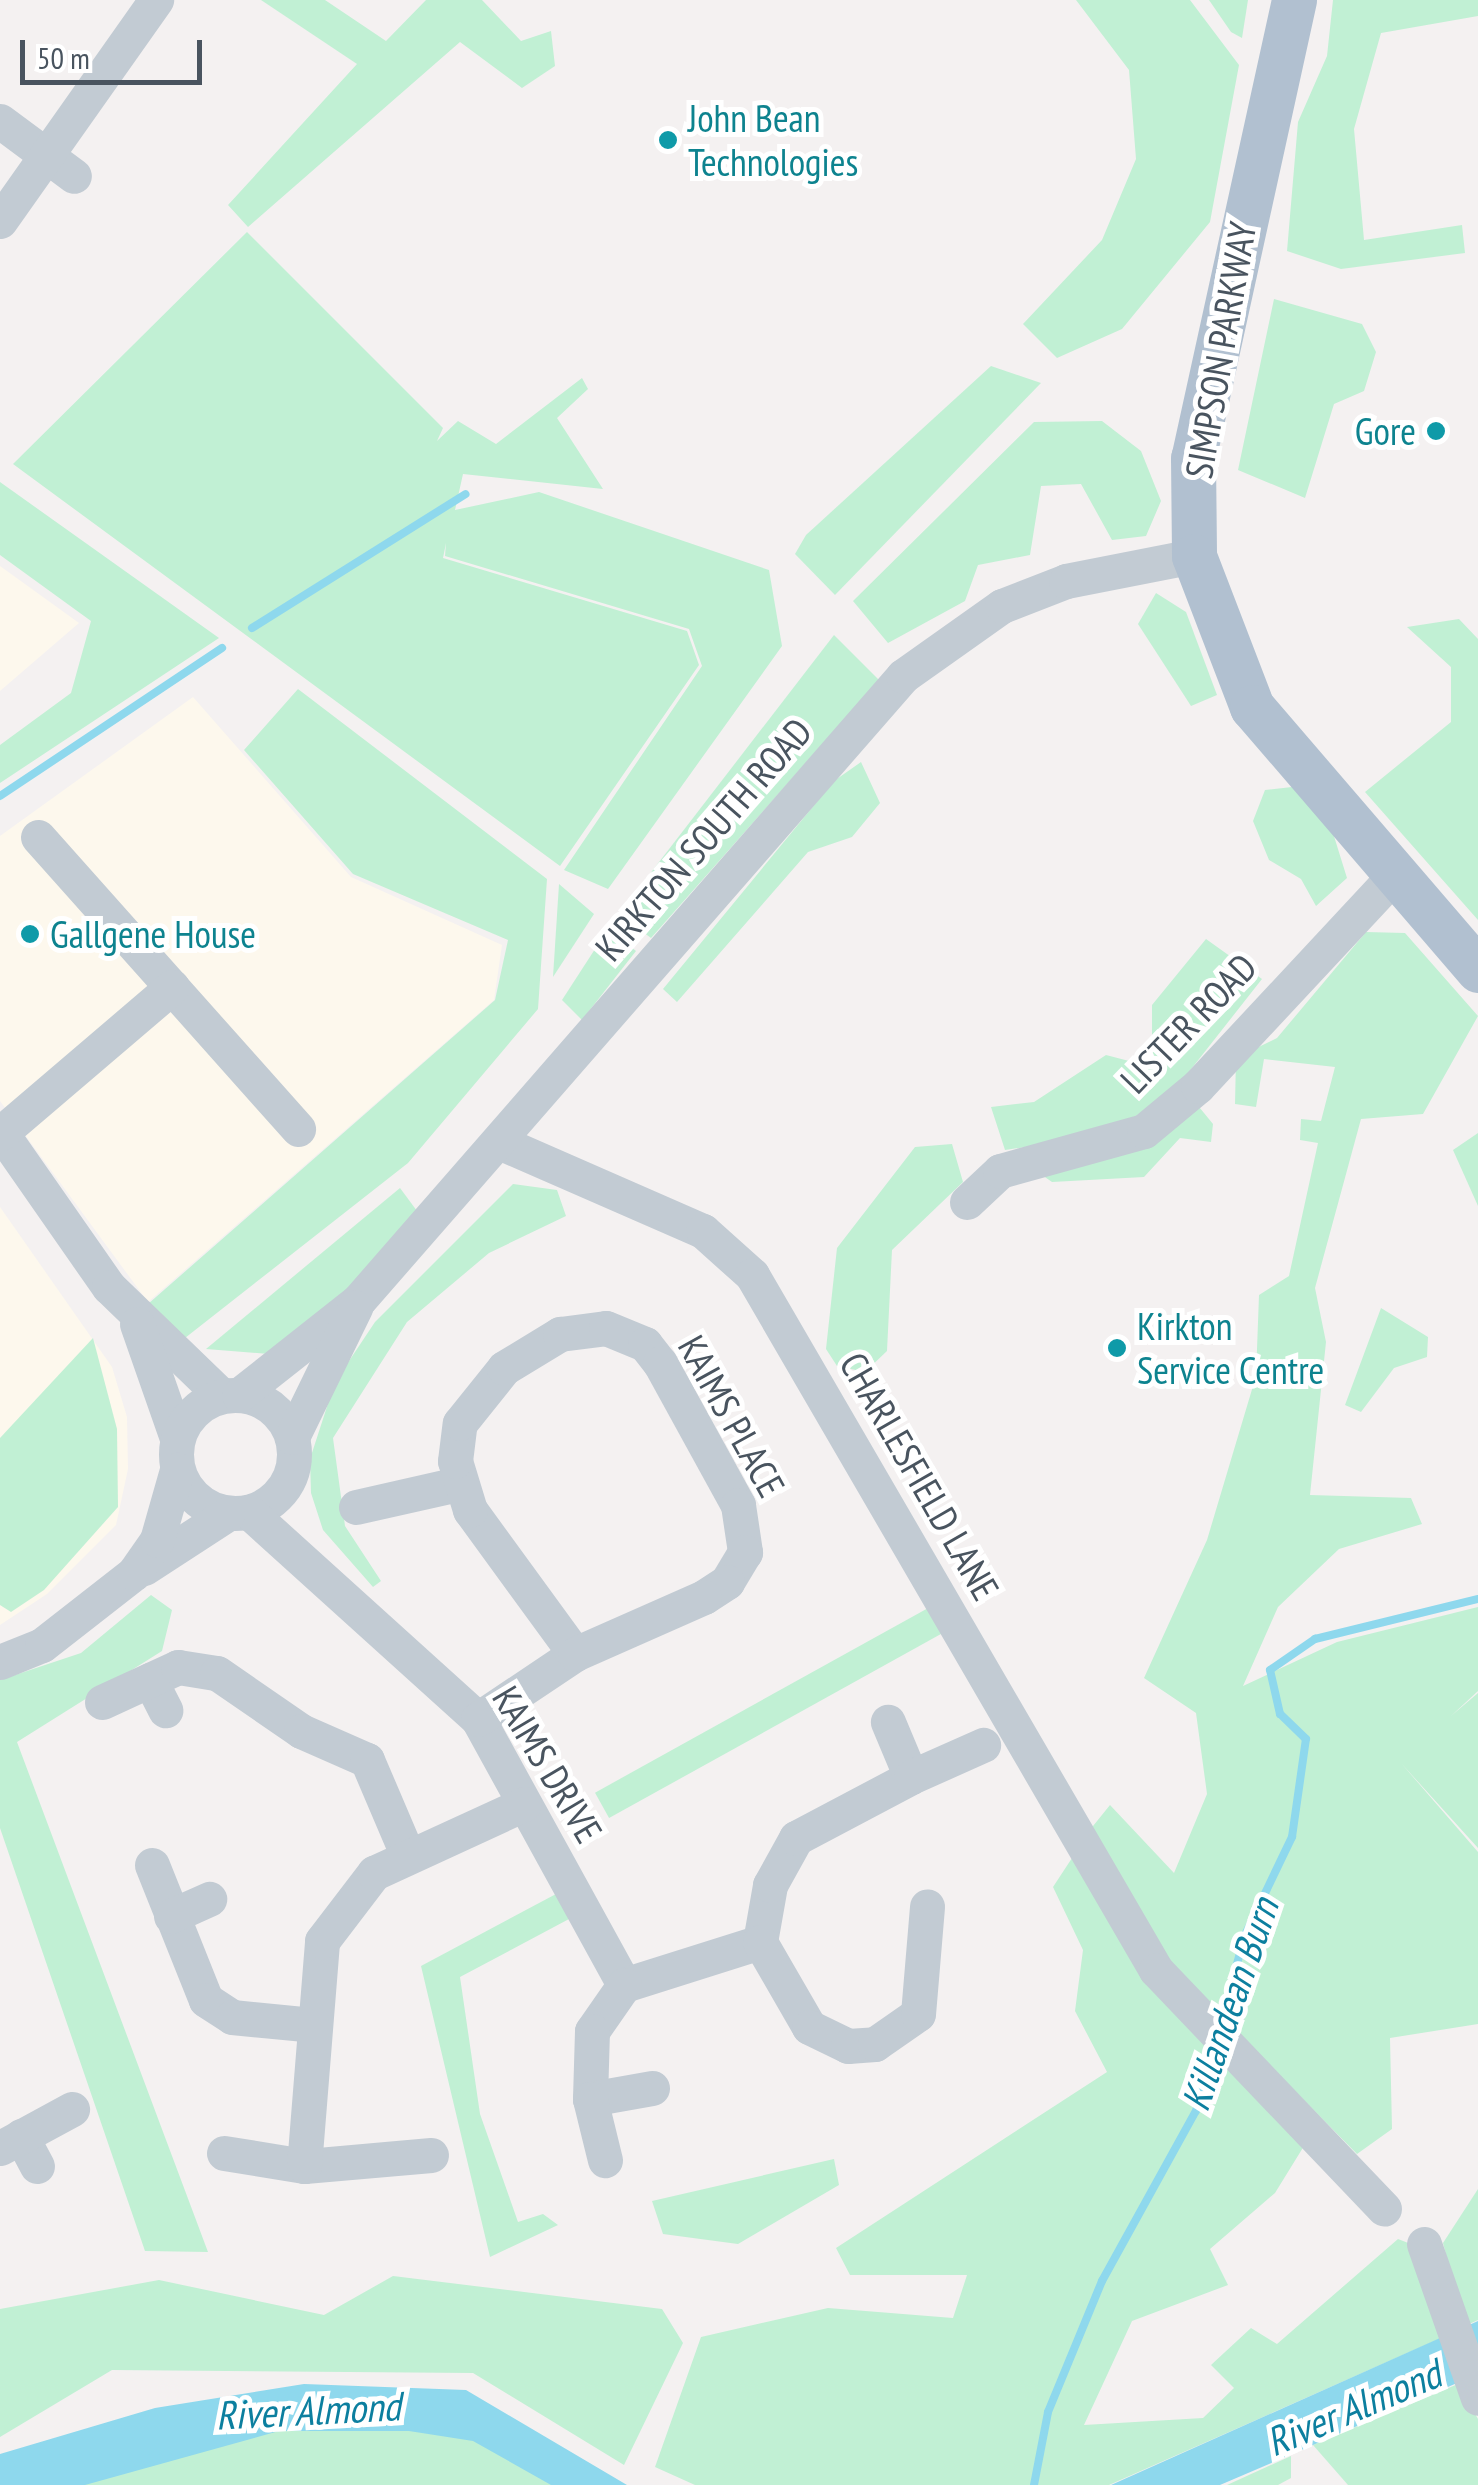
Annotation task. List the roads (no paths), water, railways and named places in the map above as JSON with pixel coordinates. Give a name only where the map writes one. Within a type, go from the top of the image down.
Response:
[{"type":"main road","name":"SIMPSON PARKWAY","points":[[1294,0],[1193,458],[1194,556],[1252,707],[1391,879],[1478,970]]},
{"type":"street","points":[[0,221],[156,0]]},
{"type":"street","points":[[0,122],[74,176]]},
{"type":"street","name":"KIRKTON SOUTH ROAD","points":[[230,1396],[358,1302],[780,811],[952,634],[1066,581],[1194,556]]},
{"type":"street","points":[[38,837],[298,1129]]},
{"type":"street","name":"LISTER ROAD","points":[[967,1202],[1000,1171],[1144,1130],[1198,1086],[1391,879]]},
{"type":"street","points":[[172,987],[1,1132],[132,1314],[230,1396],[270,1407],[292,1437],[291,1474],[312,1562]]},
{"type":"street","name":"CHARLESFIELD LANE","points":[[499,1142],[702,1231],[752,1275],[1156,1970],[1244,2052],[1384,2209]]},
{"type":"street","name":"KIRKTON SOUTH ROAD","points":[[292,1437],[358,1302]]},
{"type":"street","points":[[132,1314],[196,1500],[238,1513]]},
{"type":"street","name":"KAIMS PLACE","points":[[458,1484],[460,1422],[481,1388],[560,1334],[606,1328],[644,1344],[660,1363],[738,1505],[745,1552],[704,1597],[575,1654],[478,1719]]},
{"type":"street","points":[[134,1573],[157,1540],[177,1454],[197,1409],[230,1396]]},
{"type":"street","points":[[0,1662],[42,1645],[134,1573],[238,1513],[291,1474]]},
{"type":"street","points":[[356,1507],[458,1484],[575,1654]]},
{"type":"street","name":"KAIMS DRIVE","points":[[238,1513],[312,1562],[478,1719],[624,1985]]},
{"type":"street","points":[[102,1702],[158,1695],[197,1664],[315,1739],[367,1760],[407,1854]]},
{"type":"street","points":[[888,1722],[911,1777]]},
{"type":"street","points":[[927,1906],[918,2014],[875,2044],[848,2046],[808,2028],[760,1942],[770,1885],[796,1838],[911,1777],[983,1745]]},
{"type":"street","points":[[304,2166],[312,2025],[322,1941],[343,1904],[407,1854],[524,1804]]},
{"type":"street","points":[[152,1865],[216,2010],[312,2025]]},
{"type":"street","points":[[172,1916],[209,1899]]},
{"type":"street","points":[[605,2160],[590,2099],[592,2031],[624,1985],[760,1942]]},
{"type":"street","points":[[590,2099],[652,2088]]},
{"type":"street","points":[[19,2150],[72,2109]]},
{"type":"street","points":[[224,2154],[304,2166],[431,2155]]},
{"type":"street","points":[[1424,2244],[1456,2320],[1478,2397]]},
{"type":"water","name":"River Almond","points":[[1478,2321],[1478,2374],[1220,2485],[1111,2485]]},
{"type":"water","name":"River Almond","points":[[304,2384],[466,2390],[627,2485],[551,2485],[473,2441],[409,2431],[279,2431],[85,2485],[0,2485],[0,2454],[155,2408]]},
{"type":"waterway","points":[[252,628],[466,494]]},
{"type":"waterway","points":[[0,796],[222,648]]},
{"type":"waterway","name":"Killandean Burn","points":[[1221,2021],[1245,1935],[1292,1837],[1306,1739],[1280,1714],[1270,1670],[1315,1639],[1478,1599]]},
{"type":"waterway","name":"Killandean Burn","points":[[1034,2485],[1048,2412],[1102,2281],[1196,2111],[1215,2044]]},
{"type":"place","name":"John Bean Technologies","points":[[668,140]]},
{"type":"place","name":"Gore","points":[[1436,431]]},
{"type":"place","name":"Gallgene House","points":[[30,934]]},
{"type":"place","name":"Kirkton Service Centre","points":[[1117,1348]]}]
